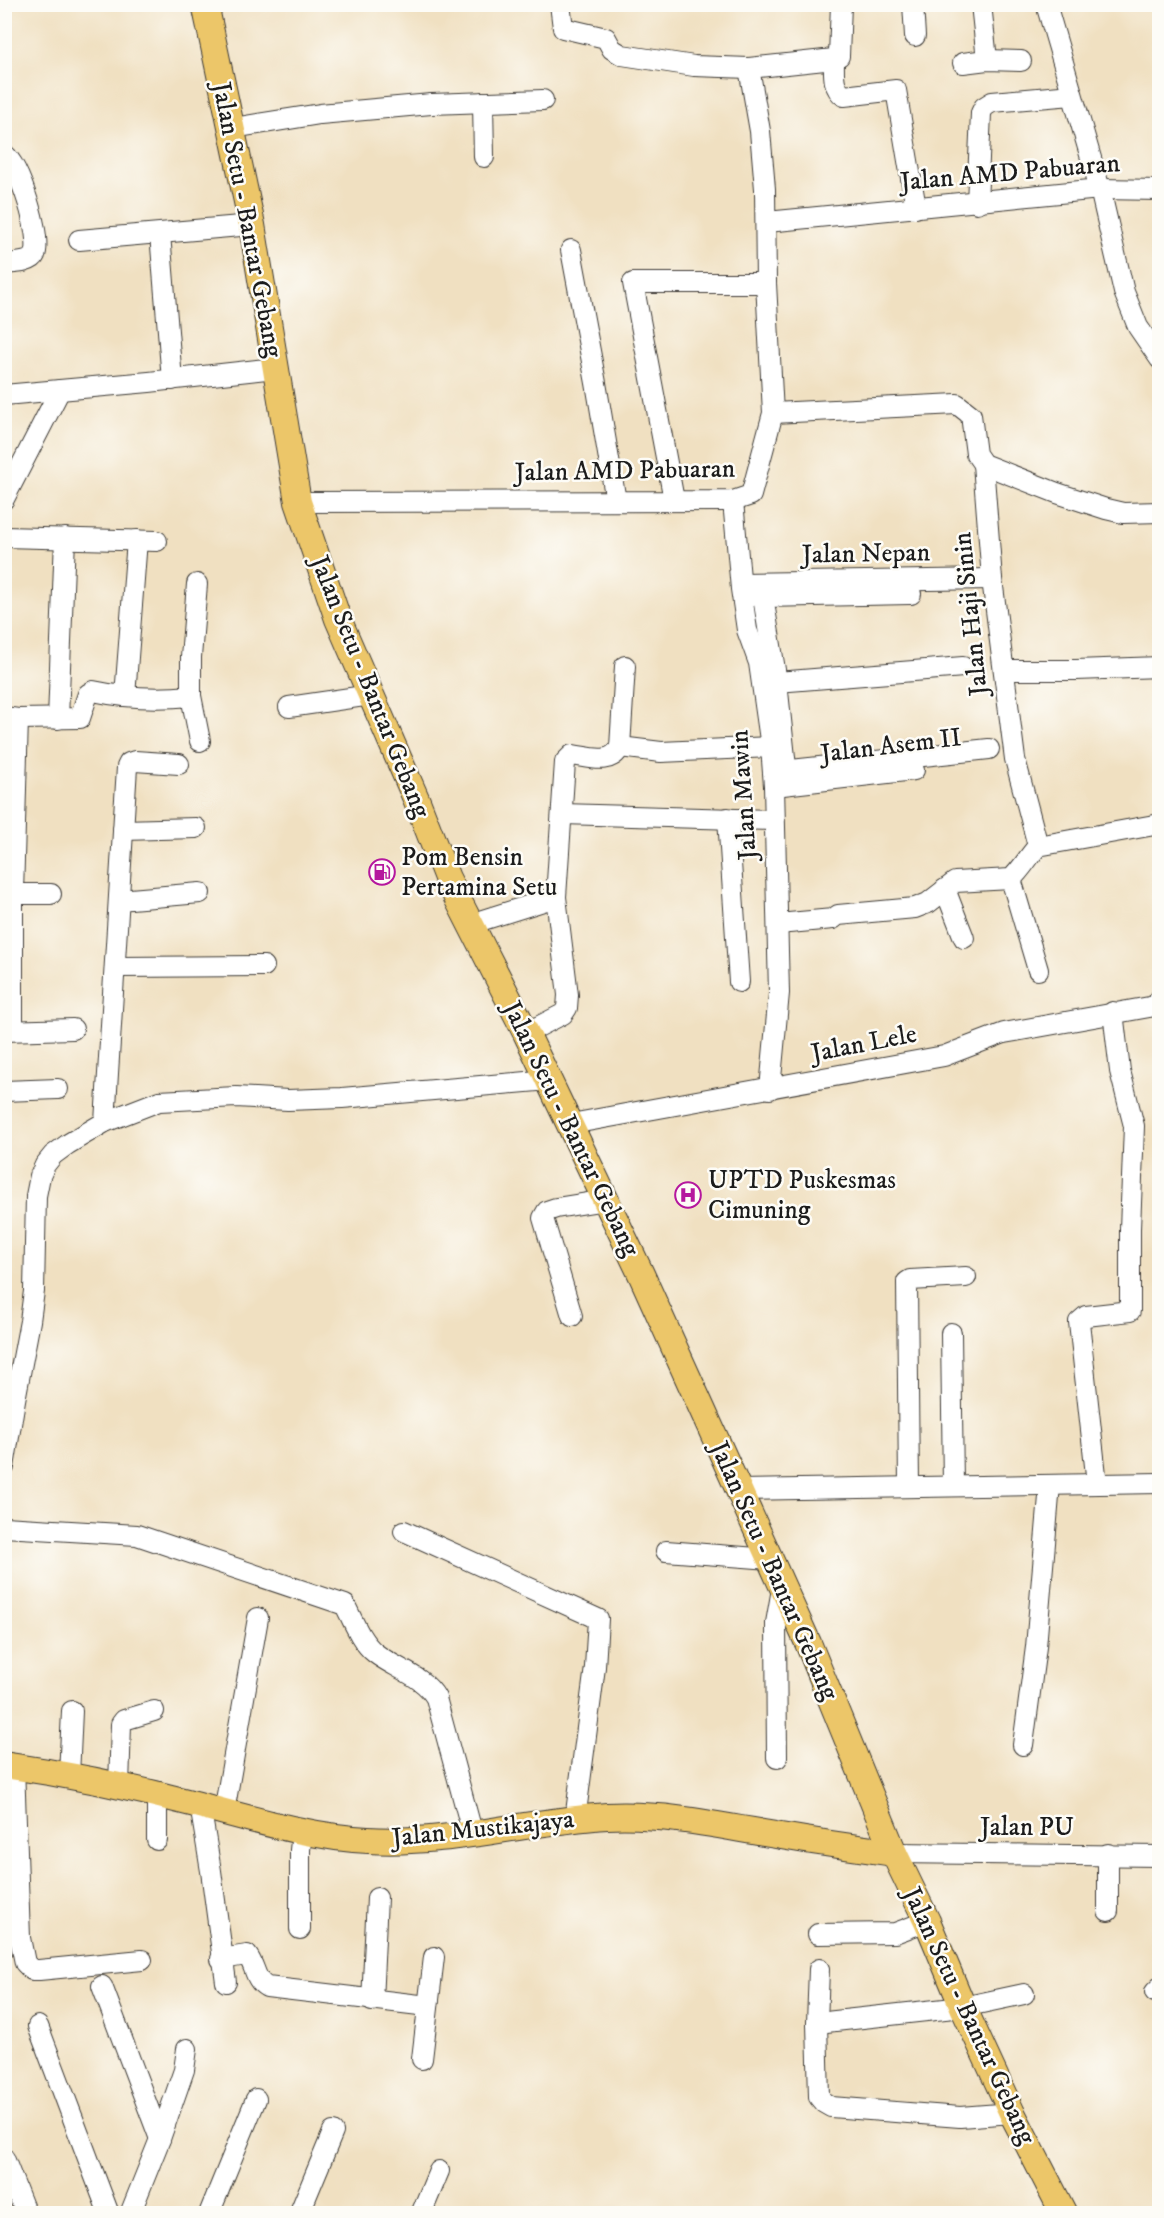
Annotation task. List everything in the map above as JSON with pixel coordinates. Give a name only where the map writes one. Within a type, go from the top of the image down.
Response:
[{"type":"main road","name":"Jalan Setu - Bantar Gebang","points":[[205,4],[252,225],[298,502],[338,619],[417,801],[447,878],[571,1124],[770,1559],[828,1691],[894,1853],[927,1921],[963,2007],[1012,2113],[1064,2214]]},
{"type":"main road","name":"Jalan Mustikajaya","points":[[9,1766],[157,1794],[302,1832],[367,1840],[413,1841],[575,1820],[639,1816],[687,1819],[894,1853]]},
{"type":"street","points":[[560,4],[563,28],[606,38],[612,49],[622,55],[694,66],[749,68],[834,59],[839,56],[841,4]]},
{"type":"street","points":[[914,4],[915,36]]},
{"type":"street","points":[[981,4],[987,60]]},
{"type":"street","points":[[1046,4],[1100,189],[1124,291],[1138,327],[1160,359]]},
{"type":"street","points":[[834,59],[836,87],[844,96],[896,90],[916,208]]},
{"type":"street","points":[[963,63],[987,60],[1021,61]]},
{"type":"street","points":[[749,68],[760,131],[766,222]]},
{"type":"street","points":[[977,203],[981,113],[984,107],[992,102],[1072,96]]},
{"type":"street","points":[[232,128],[320,114],[431,104],[543,99]]},
{"type":"street","points":[[483,102],[484,157]]},
{"type":"street","points":[[4,154],[20,175],[26,190],[36,243],[35,255],[31,259],[4,264]]},
{"type":"street","name":"Jalan AMD Pabuaran","points":[[298,502],[733,501],[751,495],[773,413],[766,282],[766,222],[977,203],[1100,189],[1160,189]]},
{"type":"street","points":[[79,240],[252,225]]},
{"type":"street","points":[[160,234],[172,380]]},
{"type":"street","points":[[571,250],[616,501]]},
{"type":"street","points":[[674,500],[633,283],[766,282]]},
{"type":"street","points":[[4,395],[275,368]]},
{"type":"street","points":[[4,499],[60,390]]},
{"type":"street","name":"Jalan Haji Sinin","points":[[773,413],[957,404],[971,416],[976,454],[983,464],[992,579],[1015,759],[1038,846]]},
{"type":"street","points":[[983,464],[1057,493],[1106,509],[1123,513],[1160,512]]},
{"type":"street","name":"Jalan Mawin","points":[[733,501],[747,630],[759,663],[774,786],[779,993],[770,1089]]},
{"type":"street","points":[[4,537],[157,541]]},
{"type":"street","points":[[58,719],[64,538]]},
{"type":"street","points":[[125,696],[137,540]]},
{"type":"street","name":"Jalan Nepan","points":[[741,586],[992,579]]},
{"type":"street","points":[[197,584],[191,657],[191,696],[200,741]]},
{"type":"street","points":[[741,586],[749,594],[763,597],[940,593]]},
{"type":"street","points":[[763,597],[777,682],[786,767],[791,770],[989,748]]},
{"type":"street","points":[[526,1033],[563,1014],[567,1008],[568,995],[556,897],[565,762],[572,755],[608,760],[617,754],[620,747],[625,666]]},
{"type":"street","points":[[777,682],[963,667]]},
{"type":"street","points":[[1004,670],[1160,667]]},
{"type":"street","points":[[73,1029],[9,1031],[13,894],[11,718],[80,718],[90,691],[125,696],[168,698],[191,696]]},
{"type":"street","points":[[289,707],[371,695]]},
{"type":"street","points":[[620,747],[661,752],[771,747]]},
{"type":"street","name":"Jalan Asem II","points":[[774,786],[1015,759]]},
{"type":"street","points":[[105,1122],[116,967],[126,767],[135,761],[179,764]]},
{"type":"street","points":[[562,814],[774,820]]},
{"type":"street","points":[[728,818],[739,982]]},
{"type":"street","points":[[778,924],[833,919],[838,915],[915,908],[928,903],[955,882],[1011,879],[1022,869],[1025,859],[1038,846],[1160,824]]},
{"type":"street","points":[[123,830],[196,828]]},
{"type":"street","points":[[1011,879],[1038,970]]},
{"type":"street","points":[[945,889],[964,938]]},
{"type":"street","points":[[13,894],[51,894]]},
{"type":"street","points":[[119,900],[200,894]]},
{"type":"street","points":[[470,924],[556,897]]},
{"type":"street","points":[[116,967],[264,966]]},
{"type":"street","name":"Jalan Lele","points":[[571,1124],[944,1056],[1004,1033],[1155,1006],[1160,999]]},
{"type":"street","points":[[1097,1484],[1079,1322],[1086,1316],[1130,1311],[1134,1126],[1120,1071],[1113,1012]]},
{"type":"street","points":[[4,1467],[34,1291],[36,1196],[40,1176],[53,1155],[105,1122],[159,1101],[236,1097],[288,1100],[331,1098],[549,1080]]},
{"type":"street","points":[[4,1091],[58,1089]]},
{"type":"street","points":[[572,1316],[543,1218],[548,1211],[556,1208],[606,1200]]},
{"type":"street","points":[[909,1487],[907,1282],[966,1277]]},
{"type":"street","points":[[951,1333],[953,1486]]},
{"type":"street","points":[[738,1490],[1160,1483]]},
{"type":"street","points":[[1023,1745],[1036,1647],[1050,1485]]},
{"type":"street","points":[[4,1527],[137,1535],[345,1605],[363,1639],[373,1652],[428,1686],[436,1698],[473,1835]]},
{"type":"street","points":[[404,1531],[598,1619],[595,1668],[575,1820]]},
{"type":"street","points":[[666,1551],[770,1559]]},
{"type":"street","points":[[777,1758],[776,1630],[782,1589]]},
{"type":"street","points":[[226,1982],[221,1959],[211,1871],[212,1809],[258,1618]]},
{"type":"street","points":[[69,1776],[72,1711]]},
{"type":"street","points":[[119,1786],[121,1724],[130,1718],[154,1711]]},
{"type":"street","points":[[9,1766],[20,1938],[25,1963],[32,1970],[39,1970],[142,1960]]},
{"type":"street","points":[[157,1794],[157,1840]]},
{"type":"street","points":[[300,1929],[302,1832]]},
{"type":"street","name":"Jalan PU","points":[[894,1853],[1160,1856]]},
{"type":"street","points":[[1108,1854],[1108,1911]]},
{"type":"street","points":[[372,2001],[376,1898]]},
{"type":"street","points":[[818,1934],[895,1933],[927,1921]]},
{"type":"street","points":[[221,1959],[247,1955],[259,1981],[267,1987],[428,2006]]},
{"type":"street","points":[[422,2059],[434,1957]]},
{"type":"street","points":[[819,1969],[817,2023],[819,2097],[824,2103],[831,2107],[960,2117],[1012,2113]]},
{"type":"street","points":[[102,1986],[160,2139]]},
{"type":"street","points":[[817,2023],[963,2007],[1024,1994]]},
{"type":"street","points":[[38,2026],[108,2214]]},
{"type":"street","points":[[130,2214],[184,2070],[187,2049]]},
{"type":"street","points":[[209,2214],[256,2099]]},
{"type":"street","points":[[299,2214],[333,2132]]},
{"type":"street","points":[[4,2158],[26,2214]]},
{"type":"street","points":[[421,2214],[438,2171]]},
{"type":"place","name":"Pom Bensin Pertamina Setu","points":[[382,872]]},
{"type":"place","name":"UPTD Puskesmas Cimuning","points":[[688,1195]]}]
